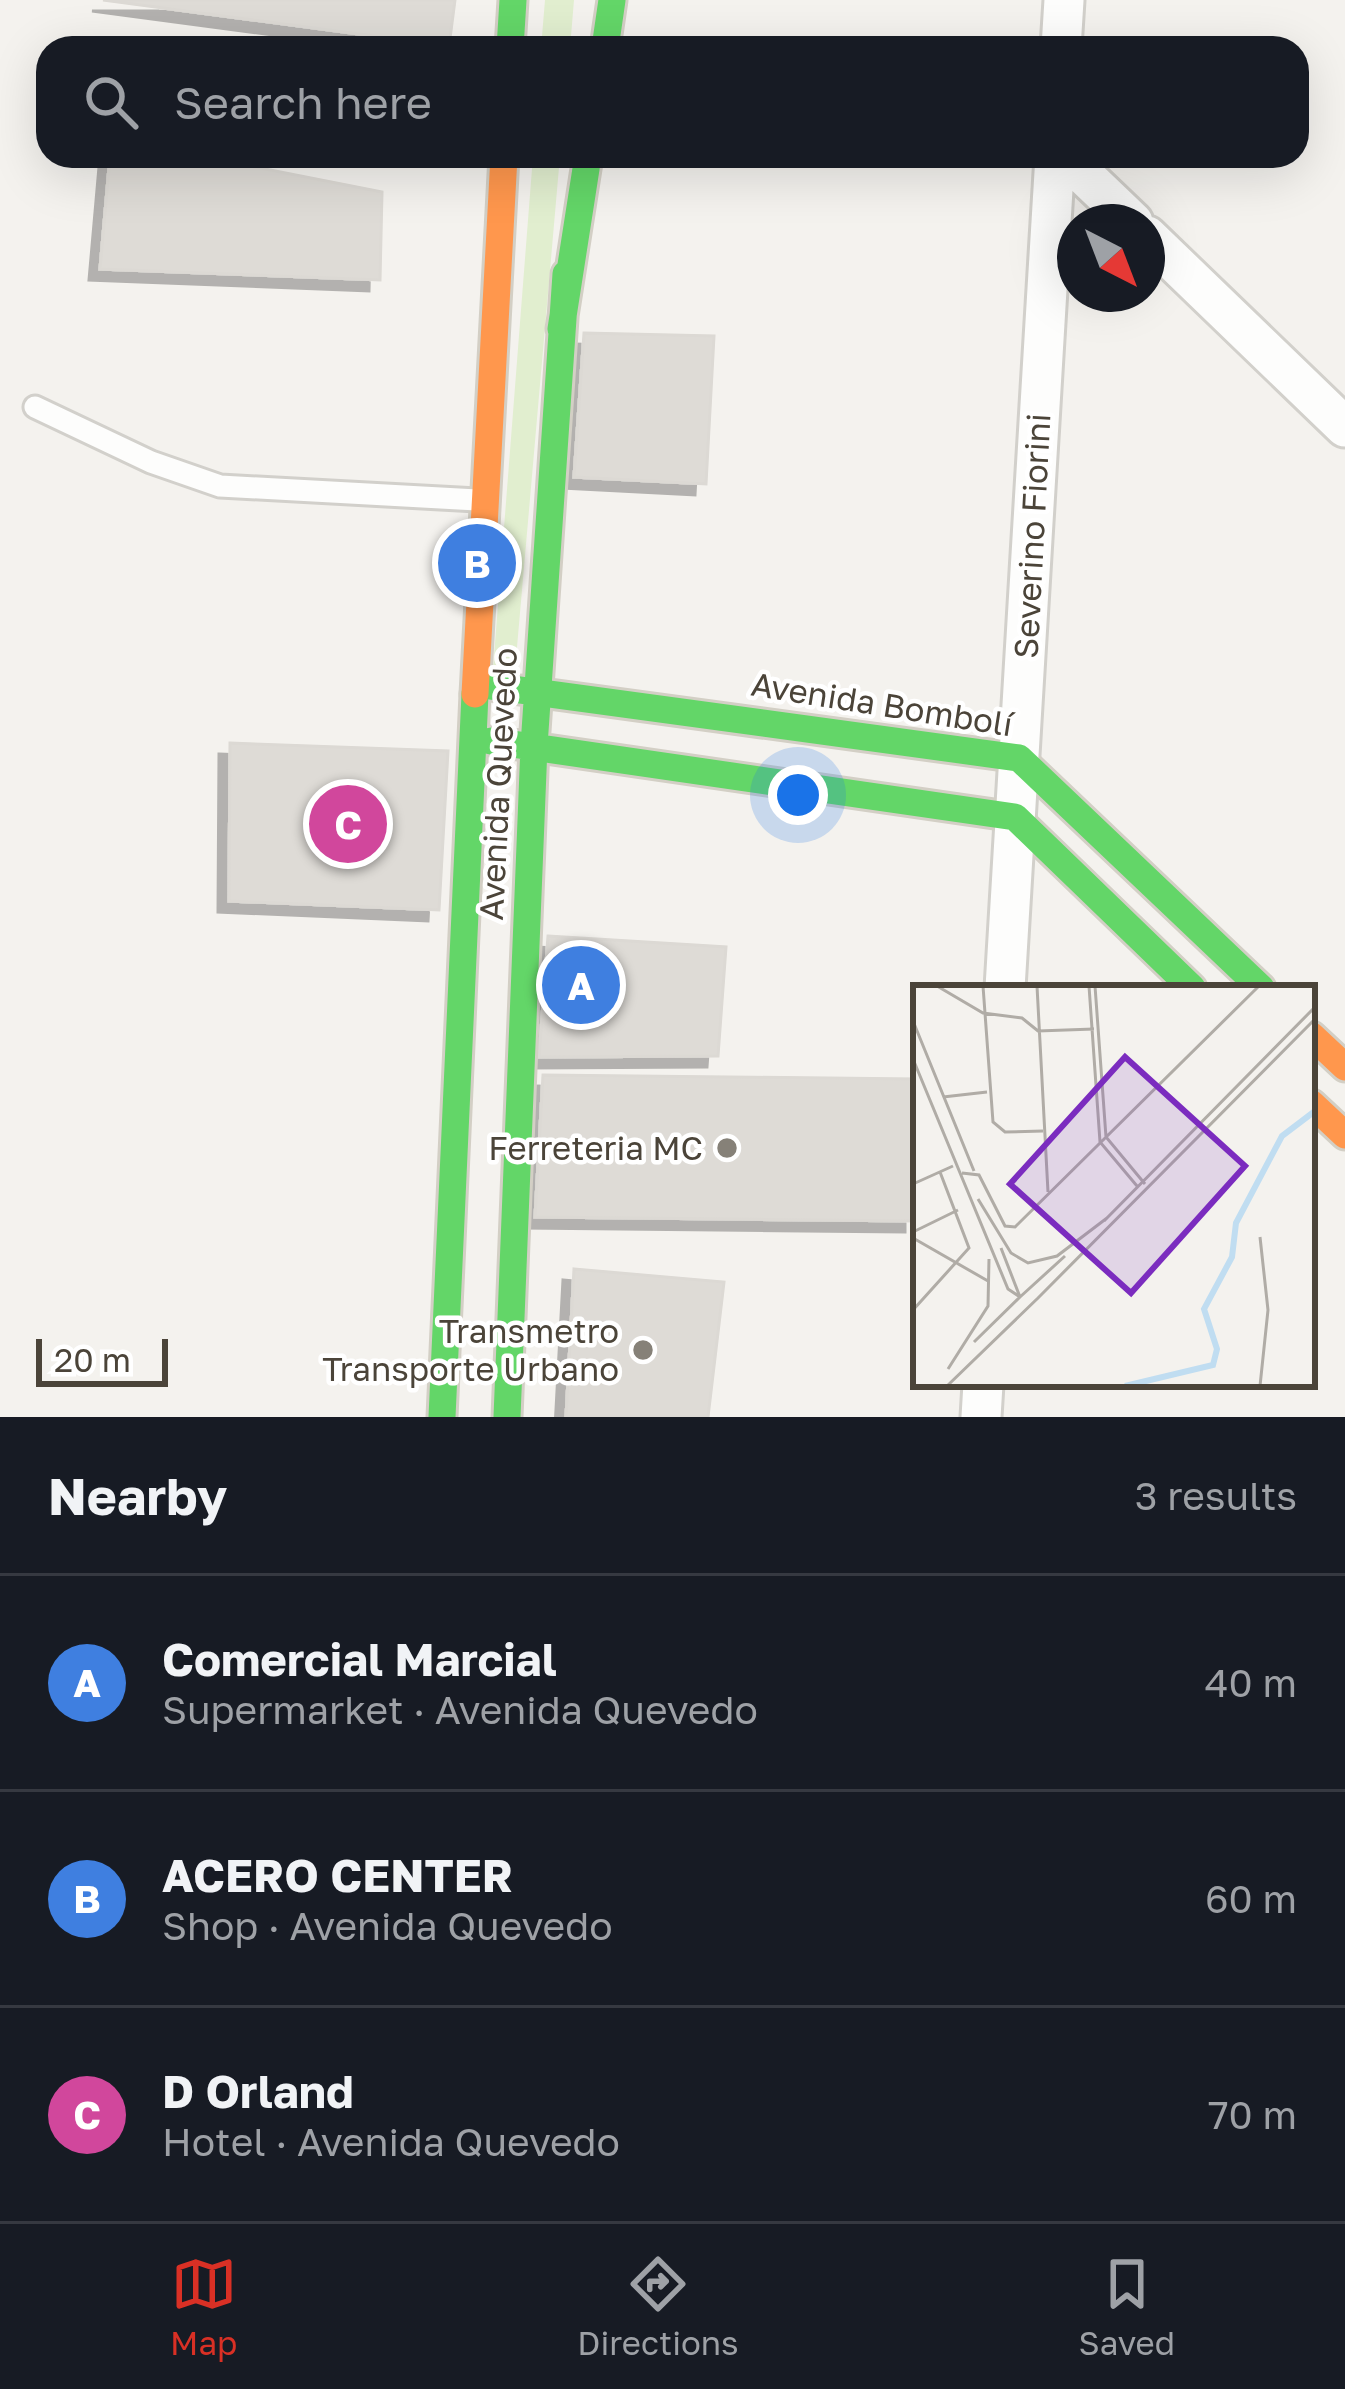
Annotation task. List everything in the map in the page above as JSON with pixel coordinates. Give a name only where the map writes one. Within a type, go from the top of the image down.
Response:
[{"type":"main road","points":[[511,36],[513,0]]},
{"type":"main road","points":[[591,36],[594,0]]},
{"type":"main road","points":[[607,36],[612,0]]},
{"type":"main road","name":"Avenida Quevedo","points":[[442,1417],[503,168]]},
{"type":"main road","name":"Avenida Quevedo","points":[[507,1417],[534,746],[561,329],[577,168]]},
{"type":"main road","points":[[561,329],[586,168]]},
{"type":"main road","name":"Avenida Bombolí","points":[[475,685],[1019,758],[1259,985]]},
{"type":"main road","points":[[472,740],[1015,817],[1189,985]]},
{"type":"main road","points":[[1315,1039],[1345,1067]]},
{"type":"main road","points":[[1315,1107],[1345,1136]]},
{"type":"street","points":[[1062,36],[1064,0]]},
{"type":"street","name":"Severino Fiorini","points":[[1005,985],[1059,168]]},
{"type":"street","points":[[1073,168],[1112,204]]},
{"type":"street","points":[[1165,253],[1345,427]]},
{"type":"street","points":[[981,1417],[983,1387]]},
{"type":"lane","points":[[35,407],[151,462],[220,486],[484,501]]},
{"type":"green space","points":[[545,0],[574,0],[571,36],[542,36]]},
{"type":"green space","points":[[532,168],[559,168],[515,670],[493,669]]},
{"type":"building","points":[[103,0],[455,0],[450,36],[374,36]]},
{"type":"building","points":[[109,168],[260,168],[382,192],[380,280],[100,269]]},
{"type":"building","points":[[584,333],[714,336],[706,484],[574,477]]},
{"type":"building","points":[[230,743],[448,751],[439,910],[229,901]]},
{"type":"building","points":[[548,936],[726,947],[718,1056],[539,1057]]},
{"type":"building","name":"Ferreteria MC","points":[[543,1075],[913,1079],[913,1221],[535,1217]]},
{"type":"building","name":"Transmetro Transporte Urbano","points":[[574,1269],[724,1282],[708,1417],[566,1417]]},
{"type":"traffic: fast","points":[[511,36],[513,0]]},
{"type":"traffic: fast","points":[[607,36],[612,0]]},
{"type":"traffic: fast","points":[[561,329],[586,168]]},
{"type":"traffic: fast","points":[[507,1417],[534,746],[566,274]]},
{"type":"traffic: fast","points":[[491,686],[1019,758],[1258,985]]},
{"type":"traffic: fast","points":[[442,1417],[475,694]]},
{"type":"traffic: fast","points":[[491,741],[1015,817],[1189,985]]},
{"type":"traffic: slow","points":[[475,694],[503,168]]},
{"type":"traffic: slow","points":[[1315,1039],[1345,1067]]},
{"type":"traffic: slow","points":[[1315,1107],[1345,1135]]},
{"type":"place","name":"ACERO CENTER","points":[[477,563]]},
{"type":"place","name":"D Orland","points":[[348,824]]},
{"type":"place","name":"Comercial Marcial","points":[[581,985]]},
{"type":"place","name":"Ferreteria MC","points":[[727,1148]]},
{"type":"place","name":"Transmetro Transporte Urbano","points":[[643,1350]]}]
